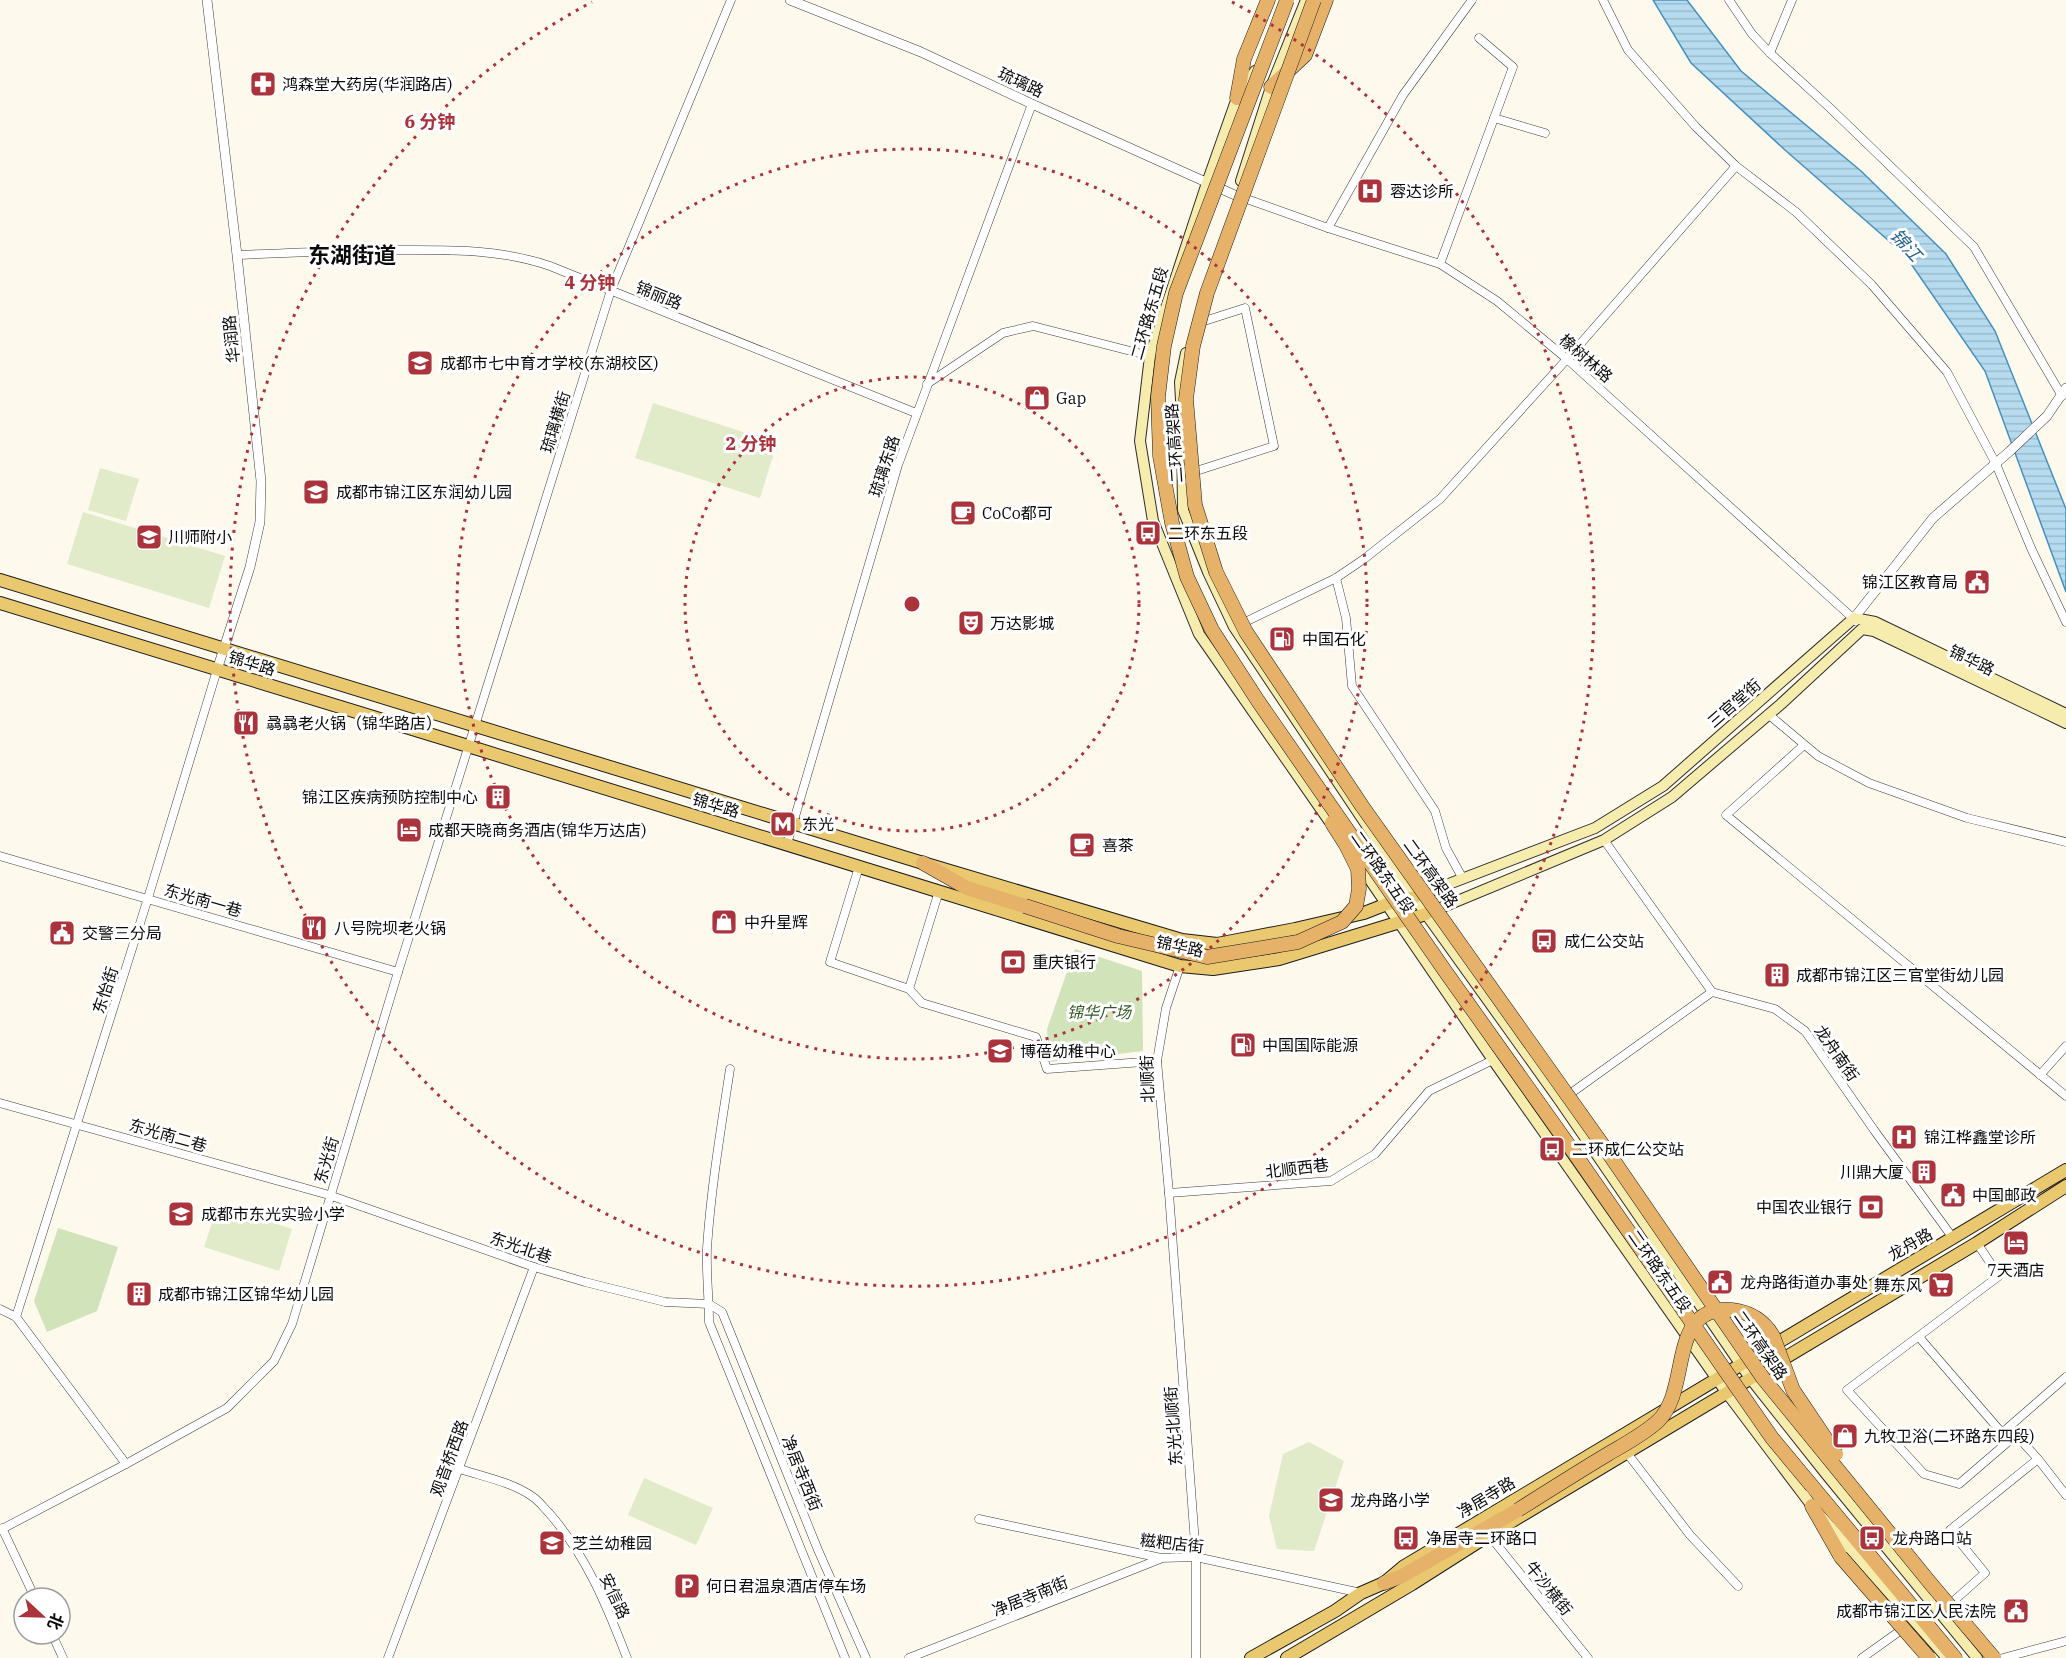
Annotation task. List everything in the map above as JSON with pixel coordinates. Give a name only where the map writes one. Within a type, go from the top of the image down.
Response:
[{"type":"highway","points":[[1237,98],[1244,58],[1268,0]]},
{"type":"highway","name":"二环高架路","points":[[1287,0],[1176,293],[1164,346],[1158,397],[1160,456],[1172,523],[1187,577],[1212,630],[1258,701],[1772,1438],[1955,1658]]},
{"type":"highway","name":"二环高架路","points":[[1314,0],[1207,293],[1192,346],[1186,399],[1195,505],[1216,572],[1246,632],[1362,806],[1607,1152],[1763,1378],[1994,1658]]},
{"type":"highway","points":[[1271,87],[1305,55],[1326,0]]},
{"type":"highway","points":[[923,864],[967,888],[1118,936],[1207,957],[1298,942],[1342,922],[1356,906],[1359,890],[1358,869],[1347,845],[1276,741],[1258,701]]},
{"type":"highway","points":[[1384,1583],[1401,1576],[1518,1509],[1638,1436],[1658,1421],[1674,1396],[1683,1351],[1693,1326],[1706,1314],[1714,1311],[1739,1311],[1755,1318],[1768,1329],[1799,1401],[1825,1439],[1898,1532],[1931,1584]]},
{"type":"highway","points":[[1812,1506],[1841,1557],[1929,1658]]},
{"type":"main road","name":"二环路东五段","points":[[1280,0],[1253,76],[1237,98],[1150,356],[1140,441],[1153,521],[1199,634],[1493,1060],[1726,1392],[1812,1506],[1947,1658]]},
{"type":"main road","name":"二环路东五段","points":[[1306,0],[1271,87],[1237,196],[1192,325],[1180,382],[1183,510],[1208,572],[1234,627],[1426,914],[1560,1101],[1740,1364],[1977,1658]]},
{"type":"main road","name":"锦华路","points":[[0,580],[923,864],[1182,940],[1217,944],[1341,918],[1415,897]]},
{"type":"main road","name":"锦华路","points":[[0,603],[1180,966],[1213,969],[1279,959],[1426,914]]},
{"type":"main road","points":[[1854,618],[1875,622],[2066,714]]},
{"type":"main road","name":"三官堂街","points":[[1415,897],[1595,828],[1663,786],[1854,618]]},
{"type":"main road","name":"锦华路","points":[[1862,629],[1874,631],[2066,723]]},
{"type":"main road","name":"三官堂街","points":[[1426,914],[1604,840],[1672,797],[1862,629]]},
{"type":"main road","name":"龙舟路","points":[[1740,1364],[2066,1170]]},
{"type":"main road","name":"净居寺路","points":[[1287,1658],[1412,1584],[1489,1534],[1977,1243],[2066,1186]]},
{"type":"main road","name":"净居寺路","points":[[1251,1658],[1335,1611],[1361,1593],[1384,1583],[1413,1561],[1740,1364]]},
{"type":"street","name":"华润路","points":[[207,0],[261,481],[260,522],[250,567],[217,670]]},
{"type":"street","name":"琉璃横街","points":[[475,725],[611,290],[731,0]]},
{"type":"street","name":"琉璃路","points":[[790,0],[921,52],[1237,196]]},
{"type":"street","points":[[1328,228],[1403,95],[1472,0]]},
{"type":"street","points":[[1603,0],[1628,50],[1696,127],[1736,166],[1796,212],[1879,294],[1947,372],[1996,464],[2031,548],[2066,622]]},
{"type":"street","points":[[1730,0],[1752,34],[1770,53],[1829,106],[1974,247],[2064,392],[2047,416],[1933,518],[1854,618]]},
{"type":"street","points":[[1770,53],[1792,0]]},
{"type":"street","points":[[1440,264],[1513,67],[1479,38]]},
{"type":"street","name":"琉璃东路","points":[[787,844],[898,465],[1032,104]]},
{"type":"street","points":[[1494,118],[1545,133]]},
{"type":"street","points":[[1234,627],[1336,578],[1364,559],[1440,499],[1568,359],[1736,166]]},
{"type":"street","name":"橡树林路","points":[[1237,196],[1440,264],[1497,302],[1568,359],[1854,618],[1862,629]]},
{"type":"street","name":"锦丽路","points":[[237,255],[355,250],[462,250],[509,255],[550,266],[916,413]]},
{"type":"street","points":[[1183,475],[1274,446],[1245,308],[1192,325]]},
{"type":"street","points":[[927,384],[1002,333],[1033,326],[1150,356]]},
{"type":"street","points":[[1336,578],[1346,618],[1352,686],[1435,811],[1446,849],[1463,879]]},
{"type":"street","name":"东怡街","points":[[16,1317],[217,670]]},
{"type":"street","points":[[1768,714],[1818,756],[1869,783],[1967,818],[2066,842]]},
{"type":"street","name":"东光街","points":[[1,1529],[227,1408],[274,1360],[292,1324],[329,1194],[475,725]]},
{"type":"street","points":[[1804,745],[1726,815],[2066,1096]]},
{"type":"street","points":[[1560,1101],[1712,992],[1604,840]]},
{"type":"street","name":"东光南一巷","points":[[0,856],[398,972]]},
{"type":"street","points":[[858,870],[830,962],[909,989],[922,1003],[1036,1037],[1047,1069],[1157,1061]]},
{"type":"street","points":[[909,989],[939,891]]},
{"type":"street","name":"北顺街","points":[[1169,1193],[1157,1061],[1166,1008],[1180,966]]},
{"type":"street","name":"龙舟南街","points":[[1712,992],[1775,1009],[1805,1031],[1953,1238]]},
{"type":"street","points":[[2040,1075],[2066,1046]]},
{"type":"street","name":"北顺西巷","points":[[1169,1193],[1331,1181],[1375,1155],[1429,1091],[1493,1060]]},
{"type":"street","name":"净居寺西街","points":[[730,1069],[714,1174],[707,1248],[706,1289],[709,1322],[845,1658]]},
{"type":"street","name":"东光南二巷","points":[[0,1103],[329,1194]]},
{"type":"street","name":"东光北顺街","points":[[1169,1193],[1196,1557],[1196,1658]]},
{"type":"street","name":"东光北巷","points":[[329,1194],[534,1267],[585,1282],[666,1302],[709,1304]]},
{"type":"street","points":[[1977,1243],[2000,1276],[1847,1390],[1924,1474],[1959,1484],[2016,1435]]},
{"type":"street","name":"观音桥西路","points":[[388,1658],[534,1267]]},
{"type":"street","name":"净居寺西街","points":[[709,1304],[723,1312],[818,1550],[866,1658]]},
{"type":"street","points":[[0,1309],[16,1317],[126,1464]]},
{"type":"street","points":[[1919,1336],[2002,1433],[2016,1435],[2066,1495]]},
{"type":"street","points":[[2002,1433],[2066,1377]]},
{"type":"street","points":[[1627,1453],[1690,1534],[1738,1586]]},
{"type":"street","points":[[1940,1613],[1985,1573],[1950,1530],[2038,1459]]},
{"type":"street","name":"安信路","points":[[460,1469],[503,1483],[535,1497],[559,1524],[579,1553],[604,1599],[627,1658]]},
{"type":"street","name":"糍粑店街","points":[[979,1519],[1161,1558],[1196,1557],[1361,1593]]},
{"type":"street","points":[[1,1529],[29,1586]]},
{"type":"street","name":"牛沙横街","points":[[1489,1534],[1588,1658]]},
{"type":"street","name":"净居寺南街","points":[[909,1658],[1161,1558]]},
{"type":"street","points":[[1862,1658],[1914,1621]]},
{"type":"street","points":[[2003,1658],[2066,1641]]},
{"type":"green space","points":[[653,403],[777,443],[760,498],[635,458]]},
{"type":"green space","points":[[100,468],[139,479],[126,521],[88,510]]},
{"type":"green space","points":[[83,512],[225,556],[209,608],[67,564]]},
{"type":"green space","name":"锦华广场","points":[[1075,949],[1142,971],[1143,1051],[1050,1062],[1047,1029]]},
{"type":"green space","points":[[218,1205],[292,1229],[279,1271],[204,1247]]},
{"type":"green space","points":[[58,1228],[118,1247],[97,1311],[47,1332],[34,1301]]},
{"type":"green space","points":[[1309,1442],[1344,1461],[1314,1551],[1277,1549],[1269,1516],[1283,1454]]},
{"type":"green space","points":[[644,1478],[713,1508],[696,1545],[628,1515]]},
{"type":"water","name":"锦江","points":[[1653,0],[1687,0],[1741,71],[1861,171],[1946,254],[1995,331],[2066,509],[2066,592],[1985,371],[1905,255],[1785,150],[1691,63]]},
{"type":"place","name":"鸿森堂大药房(华润路店)","points":[[263,84]]},
{"type":"place","name":"蓉达诊所","points":[[1370,191]]},
{"type":"place","name":"成都市七中育才学校(东湖校区)","points":[[420,363]]},
{"type":"place","name":"Gap","points":[[1037,398]]},
{"type":"place","name":"成都市锦江区东润幼儿园","points":[[316,492]]},
{"type":"place","name":"CoCo都可","points":[[963,513]]},
{"type":"place","name":"二环东五段","points":[[1148,533]]},
{"type":"place","name":"川师附小","points":[[149,537]]},
{"type":"place","name":"锦江区教育局","points":[[1977,582]]},
{"type":"place","name":"万达影城","points":[[971,623]]},
{"type":"place","name":"中国石化","points":[[1282,639]]},
{"type":"place","name":"骉骉老火锅（锦华路店）","points":[[246,723]]},
{"type":"place","name":"锦江区疾病预防控制中心","points":[[498,797]]},
{"type":"place","name":"东光","points":[[783,824]]},
{"type":"place","name":"成都天晓商务酒店(锦华万达店)","points":[[409,830]]},
{"type":"place","name":"喜茶","points":[[1082,845]]},
{"type":"place","name":"中升星辉","points":[[724,922]]},
{"type":"place","name":"八号院坝老火锅","points":[[314,928]]},
{"type":"place","name":"交警三分局","points":[[62,933]]},
{"type":"place","name":"成仁公交站","points":[[1544,941]]},
{"type":"place","name":"重庆银行","points":[[1013,962]]},
{"type":"place","name":"成都市锦江区三官堂街幼儿园","points":[[1777,975]]},
{"type":"place","name":"中国国际能源","points":[[1243,1045]]},
{"type":"place","name":"博蓓幼稚中心","points":[[1000,1051]]},
{"type":"place","name":"锦江桦鑫堂诊所","points":[[1904,1137]]},
{"type":"place","name":"二环成仁公交站","points":[[1552,1149]]},
{"type":"place","name":"川鼎大厦","points":[[1924,1172]]},
{"type":"place","name":"中国邮政","points":[[1953,1195]]},
{"type":"place","name":"中国农业银行","points":[[1871,1207]]},
{"type":"place","name":"成都市东光实验小学","points":[[181,1214]]},
{"type":"place","name":"7天酒店","points":[[2016,1243]]},
{"type":"place","name":"龙舟路街道办事处","points":[[1720,1282]]},
{"type":"place","name":"舞东风","points":[[1941,1285]]},
{"type":"place","name":"成都市锦江区锦华幼儿园","points":[[139,1294]]},
{"type":"place","name":"九牧卫浴(二环路东四段)","points":[[1845,1436]]},
{"type":"place","name":"龙舟路小学","points":[[1331,1500]]},
{"type":"place","name":"净居寺二环路口","points":[[1406,1538]]},
{"type":"place","name":"龙舟路口站","points":[[1872,1538]]},
{"type":"place","name":"芝兰幼稚园","points":[[552,1543]]},
{"type":"place","name":"何日君温泉酒店停车场","points":[[687,1586]]},
{"type":"place","name":"成都市锦江区人民法院","points":[[2016,1611]]},
{"type":"district","name":"东湖街道","points":[[352,254]]}]
